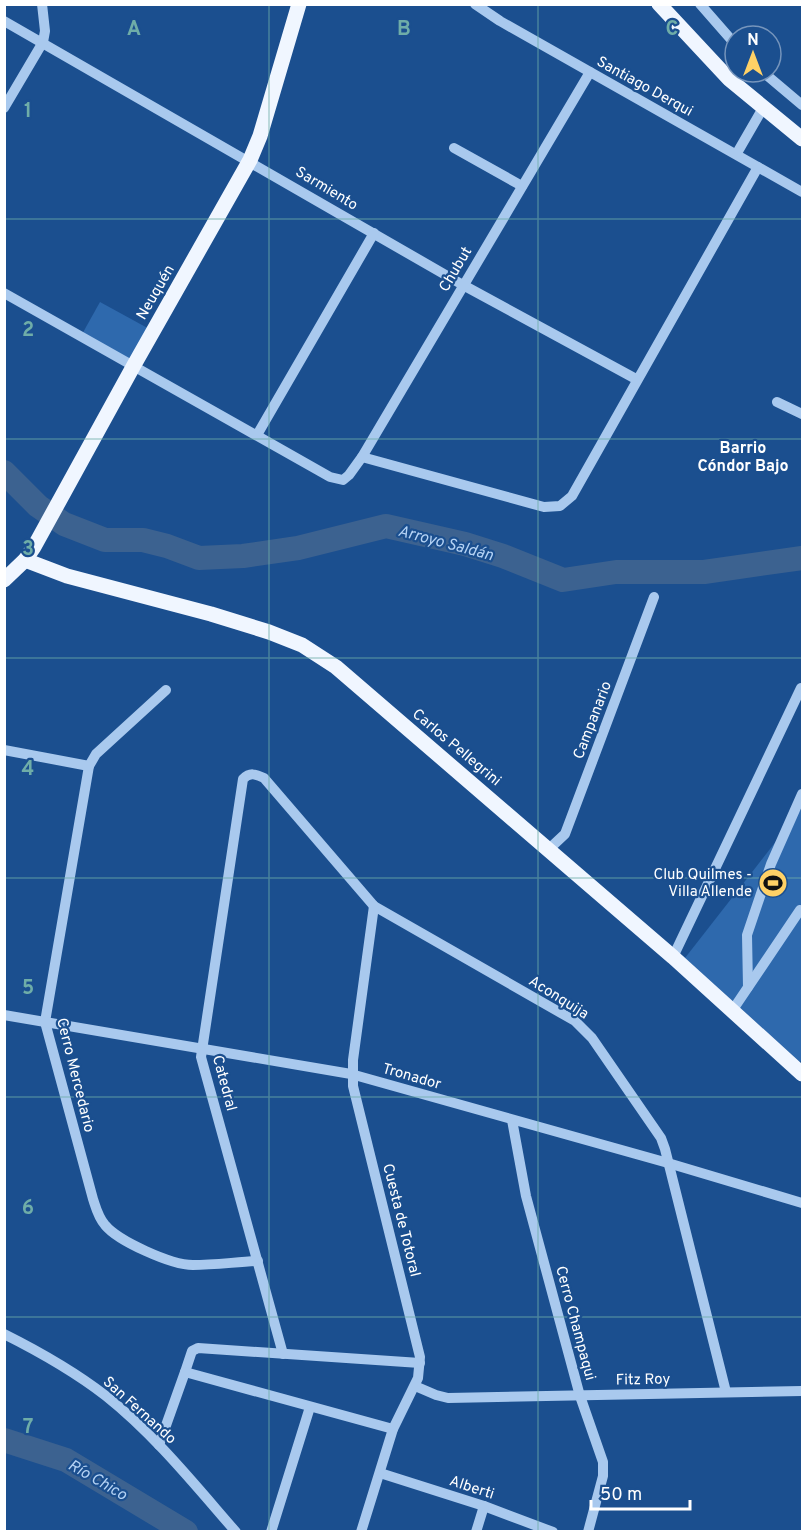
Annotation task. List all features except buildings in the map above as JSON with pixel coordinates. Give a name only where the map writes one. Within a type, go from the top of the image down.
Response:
[{"type":"main road","name":"Neuquén","points":[[4,580],[25,560],[43,531],[250,160],[261,136],[299,4]]},
{"type":"main road","points":[[659,4],[705,55],[763,108],[802,139]]},
{"type":"main road","name":"Carlos Pellegrini","points":[[25,560],[67,576],[250,626],[302,645],[336,667],[674,957],[802,1074]]},
{"type":"street","points":[[4,108],[43,42],[45,31],[42,4]]},
{"type":"street","name":"Santiago Derqui","points":[[475,4],[802,192]]},
{"type":"street","points":[[700,4],[723,30]]},
{"type":"street","name":"Sarmiento","points":[[4,21],[250,160],[463,285],[636,379]]},
{"type":"street","name":"Chubut","points":[[257,435],[330,477],[343,480],[349,475],[362,457],[590,72]]},
{"type":"street","points":[[777,84],[802,105]]},
{"type":"street","points":[[737,153],[763,108]]},
{"type":"street","points":[[454,148],[522,186]]},
{"type":"street","points":[[362,457],[544,507],[560,506],[572,496],[758,166]]},
{"type":"street","points":[[4,293],[257,435],[374,233]]},
{"type":"street","points":[[777,402],[802,414]]},
{"type":"street","name":"Campanario","points":[[549,849],[565,834],[654,597]]},
{"type":"street","points":[[674,957],[801,688]]},
{"type":"street","points":[[4,750],[89,766],[96,754],[166,690]]},
{"type":"street","name":"Cerro Mercedario","points":[[89,766],[45,1022],[93,1199],[106,1227],[159,1258],[192,1265],[258,1261]]},
{"type":"street","name":"Aconquija","points":[[243,779],[247,774],[255,774],[264,778],[374,906],[580,1025],[592,1038],[661,1138],[726,1392]]},
{"type":"street","name":"Catedral","points":[[243,779],[201,1057],[283,1354]]},
{"type":"street","points":[[748,987],[747,935],[771,864],[802,794]]},
{"type":"street","name":"Cuesta de Totoral","points":[[361,1532],[393,1429],[418,1378],[420,1364],[418,1346],[351,1074],[374,906]]},
{"type":"street","points":[[732,1011],[800,910]]},
{"type":"street","name":"Tronador","points":[[4,1015],[351,1074],[802,1203]]},
{"type":"street","name":"Cerro Champaqui","points":[[512,1120],[526,1196],[580,1396],[603,1462],[603,1476],[588,1532]]},
{"type":"street","name":"San Fernando","points":[[4,1334],[70,1370],[107,1397],[159,1444],[236,1532]]},
{"type":"street","points":[[159,1444],[192,1351],[198,1348],[420,1364]]},
{"type":"street","points":[[184,1372],[393,1429]]},
{"type":"street","name":"Fitz Roy","points":[[414,1386],[448,1398],[802,1391]]},
{"type":"street","points":[[271,1532],[310,1407]]},
{"type":"street","name":"Alberti","points":[[380,1473],[484,1506],[553,1532]]},
{"type":"street","points":[[476,1532],[484,1506]]},
{"type":"shaded area","points":[[100,302],[153,331],[134,365],[81,336]]},
{"type":"shaded area","name":"Club Quilmes - Villa Allende","points":[[802,808],[802,1059],[800,1062],[685,958]]},
{"type":"waterway","name":"Arroyo Saldán","points":[[4,472],[38,506],[64,524],[105,540],[143,540],[199,558],[243,556],[298,548],[386,526],[465,544],[503,556],[563,580],[616,572],[704,572],[802,558]]},
{"type":"waterway","name":"Río Chico","points":[[4,1440],[66,1460],[186,1532]]},
{"type":"place","name":"Club Quilmes - Villa Allende","points":[[773,883]]},
{"type":"district","name":"Barrio Cóndor Bajo","points":[[743,456]]}]
